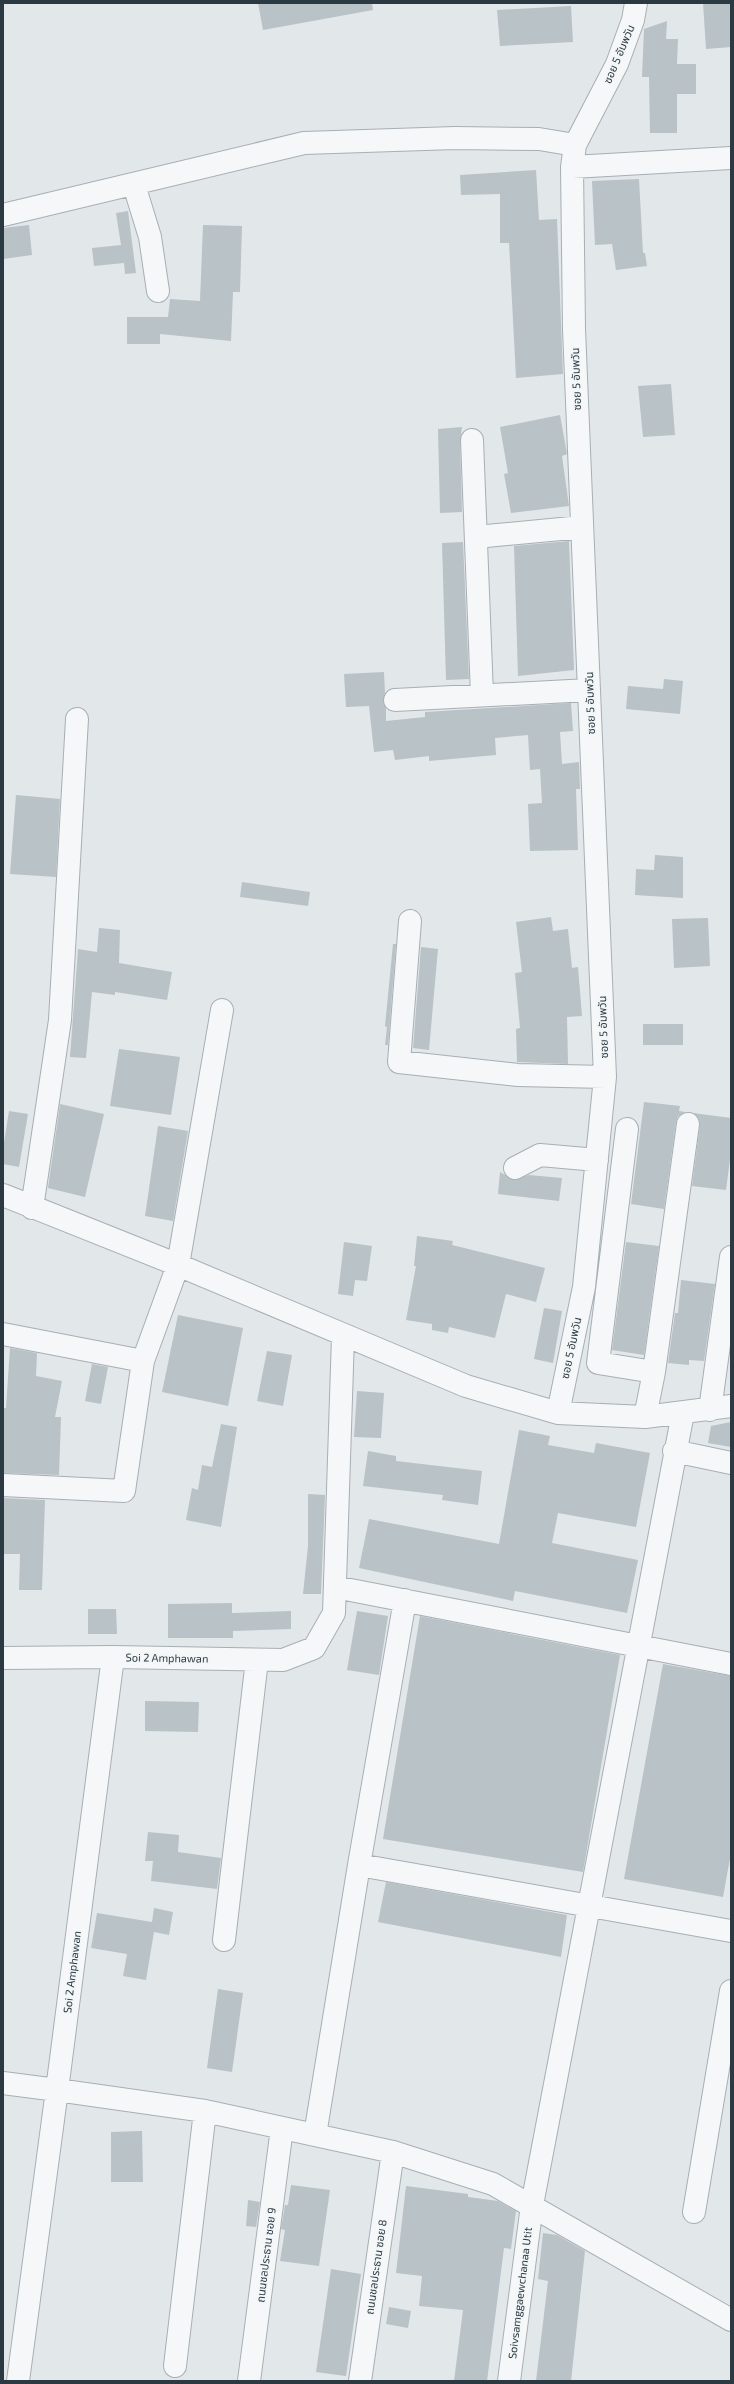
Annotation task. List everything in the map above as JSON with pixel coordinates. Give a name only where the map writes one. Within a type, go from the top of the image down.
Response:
[{"type":"street","name":"ซอย 5 อัมพวัน","points":[[558,1413],[584,1287],[606,1077],[574,330],[572,167],[575,145],[617,64],[633,20],[636,3]]},
{"type":"street","points":[[3,215],[134,185],[304,142],[455,138],[539,139],[575,145]]},
{"type":"street","points":[[572,167],[731,158]]},
{"type":"street","points":[[134,185],[150,237],[158,291]]},
{"type":"street","points":[[472,440],[482,695]]},
{"type":"street","points":[[476,537],[582,527]]},
{"type":"street","points":[[395,700],[589,690]]},
{"type":"street","points":[[32,1208],[60,1020],[77,719]]},
{"type":"street","points":[[410,921],[399,1062],[518,1075],[606,1077]]},
{"type":"street","points":[[3,1485],[124,1492],[143,1362],[178,1265],[222,1010]]},
{"type":"street","points":[[645,1417],[654,1372],[688,1124]]},
{"type":"street","points":[[627,1129],[598,1363],[654,1372]]},
{"type":"street","points":[[515,1168],[540,1155],[597,1160]]},
{"type":"street","points":[[3,1196],[178,1265],[343,1336],[466,1386],[558,1413],[645,1417],[721,1408],[731,1258]]},
{"type":"street","points":[[3,1334],[143,1362]]},
{"type":"street","name":"Soi 2 Amphawan","points":[[18,2381],[113,1657],[283,1660],[314,1648],[334,1613],[343,1336]]},
{"type":"street","name":"Soivsamggaewchanaa Utit","points":[[509,2381],[532,2205],[674,1451],[683,1413]]},
{"type":"street","points":[[674,1451],[731,1462]]},
{"type":"street","points":[[335,1587],[731,1664]]},
{"type":"street","points":[[315,2135],[359,1864],[405,1600]]},
{"type":"street","points":[[3,1658],[113,1657]]},
{"type":"street","points":[[224,1940],[257,1660]]},
{"type":"street","points":[[359,1864],[731,1931]]},
{"type":"street","points":[[694,2212],[731,1991]]},
{"type":"street","points":[[3,2083],[205,2111],[393,2152],[493,2184],[731,2320]]},
{"type":"street","points":[[175,2366],[205,2111]]},
{"type":"street","name":"ถนนชลประธาน ซอย 9","points":[[249,2381],[282,2128]]},
{"type":"street","name":"ถนนชลประธาน ซอย 8","points":[[360,2381],[393,2152]]},
{"type":"building","points":[[258,3],[372,3],[373,10],[263,30]]},
{"type":"building","points":[[703,3],[731,3],[731,47],[706,49]]},
{"type":"building","points":[[571,6],[573,42],[500,46],[497,10]]},
{"type":"building","points":[[667,21],[666,39],[678,39],[677,64],[696,64],[696,94],[677,94],[677,133],[650,133],[649,77],[642,77],[644,29]]},
{"type":"building","points":[[536,170],[539,220],[557,219],[563,374],[516,378],[509,243],[500,243],[500,194],[461,195],[460,175]]},
{"type":"building","points":[[639,179],[643,253],[645,253],[647,266],[616,270],[612,244],[595,245],[592,181]]},
{"type":"building","points":[[128,211],[136,273],[125,274],[124,263],[94,266],[92,248],[121,245],[116,213]]},
{"type":"building","points":[[29,225],[32,255],[3,259],[3,228]]},
{"type":"building","points":[[203,225],[242,226],[240,292],[233,292],[231,341],[160,334],[160,344],[127,344],[127,317],[168,317],[170,299],[200,301]]},
{"type":"building","points":[[671,384],[675,435],[643,437],[638,386]]},
{"type":"building","points":[[560,415],[567,454],[562,456],[569,506],[511,513],[504,474],[508,473],[500,427]]},
{"type":"building","points":[[462,427],[460,440],[462,512],[440,513],[438,429]]},
{"type":"building","points":[[569,541],[574,670],[518,676],[514,546]]},
{"type":"building","points":[[463,542],[469,679],[446,680],[442,543]]},
{"type":"building","points":[[384,672],[385,693],[383,701],[386,708],[386,721],[425,717],[425,712],[571,703],[573,731],[560,732],[562,764],[579,762],[580,789],[576,789],[578,850],[530,851],[528,804],[542,803],[540,769],[530,770],[528,735],[495,738],[496,755],[429,761],[429,756],[395,760],[393,750],[374,752],[369,706],[346,707],[344,674]]},
{"type":"building","points":[[664,679],[683,681],[680,714],[626,709],[628,686],[663,689]]},
{"type":"building","points":[[16,795],[60,799],[56,877],[10,874]]},
{"type":"building","points":[[655,855],[683,857],[683,898],[635,895],[636,869],[654,870]]},
{"type":"building","points":[[242,882],[310,892],[308,906],[240,897]]},
{"type":"building","points":[[551,917],[553,931],[568,929],[572,968],[578,967],[582,1016],[567,1017],[568,1064],[517,1062],[516,1029],[520,1028],[515,973],[522,972],[516,922]]},
{"type":"building","points":[[708,918],[710,966],[674,968],[672,919]]},
{"type":"building","points":[[99,928],[120,930],[119,963],[172,972],[167,1000],[115,992],[115,995],[92,992],[86,1058],[70,1057],[78,949],[97,952]]},
{"type":"building","points":[[393,944],[396,944],[388,1045],[385,1045],[387,1027],[385,1026]]},
{"type":"building","points":[[421,947],[438,949],[429,1050],[413,1048]]},
{"type":"building","points":[[643,1024],[683,1024],[683,1045],[643,1045]]},
{"type":"building","points":[[119,1049],[180,1057],[171,1115],[110,1106]]},
{"type":"building","points":[[644,1102],[680,1106],[679,1111],[685,1112],[678,1116],[676,1122],[664,1209],[631,1204]]},
{"type":"building","points":[[60,1104],[104,1114],[85,1197],[48,1188]]},
{"type":"building","points":[[9,1111],[28,1114],[19,1167],[3,1164],[3,1149]]},
{"type":"building","points":[[693,1113],[731,1118],[731,1152],[726,1190],[692,1186],[700,1125],[699,1119]]},
{"type":"building","points":[[158,1126],[188,1131],[173,1221],[145,1216]]},
{"type":"building","points":[[500,1172],[514,1180],[529,1175],[562,1178],[559,1201],[498,1194]]},
{"type":"building","points":[[417,1236],[453,1241],[452,1245],[545,1268],[536,1302],[506,1294],[495,1338],[449,1327],[448,1333],[432,1330],[432,1324],[406,1320],[416,1266],[414,1266]]},
{"type":"building","points":[[344,1242],[372,1246],[367,1281],[355,1280],[353,1296],[338,1294]]},
{"type":"building","points":[[626,1242],[659,1246],[644,1355],[612,1350]]},
{"type":"building","points":[[681,1280],[715,1284],[704,1361],[689,1360],[689,1365],[668,1363],[675,1313],[678,1313]]},
{"type":"building","points":[[544,1308],[562,1311],[553,1363],[534,1359]]},
{"type":"building","points":[[178,1315],[243,1328],[228,1406],[162,1392]]},
{"type":"building","points":[[10,1348],[37,1353],[36,1376],[62,1381],[55,1417],[61,1417],[59,1475],[3,1473],[3,1408],[6,1408]]},
{"type":"building","points":[[267,1351],[292,1355],[283,1406],[257,1401]]},
{"type":"building","points":[[92,1364],[108,1367],[101,1404],[85,1401]]},
{"type":"building","points":[[357,1391],[384,1393],[381,1438],[354,1437]]},
{"type":"building","points":[[731,1422],[731,1447],[708,1443],[711,1426]]},
{"type":"building","points":[[221,1424],[237,1427],[221,1527],[186,1520],[192,1488],[198,1490],[202,1465],[212,1467]]},
{"type":"building","points":[[519,1430],[550,1436],[548,1445],[594,1453],[596,1443],[650,1453],[636,1527],[558,1513],[552,1543],[638,1560],[627,1613],[515,1591],[513,1601],[359,1568],[369,1519],[499,1544]]},
{"type":"building","points":[[368,1451],[396,1456],[396,1461],[482,1471],[478,1505],[442,1500],[443,1495],[363,1486]]},
{"type":"building","points":[[308,1494],[325,1495],[321,1594],[303,1594],[308,1546]]},
{"type":"building","points":[[3,1498],[45,1500],[42,1590],[19,1590],[20,1554],[3,1554]]},
{"type":"building","points":[[232,1603],[232,1613],[291,1611],[291,1629],[233,1631],[233,1638],[168,1638],[168,1604]]},
{"type":"building","points":[[88,1609],[116,1609],[117,1634],[88,1634]]},
{"type":"building","points":[[357,1611],[388,1616],[379,1675],[347,1670]]},
{"type":"building","points":[[420,1616],[620,1655],[583,1872],[383,1839]]},
{"type":"building","points":[[663,1664],[731,1676],[731,1853],[723,1897],[624,1879]]},
{"type":"building","points":[[145,1701],[199,1702],[198,1732],[145,1731]]},
{"type":"building","points":[[148,1832],[179,1835],[178,1852],[221,1858],[217,1889],[151,1881],[153,1861],[145,1861]]},
{"type":"building","points":[[386,1882],[567,1915],[561,1957],[378,1922]]},
{"type":"building","points":[[154,1908],[173,1912],[169,1935],[154,1932],[146,1980],[123,1976],[127,1954],[91,1948],[97,1913],[152,1922]]},
{"type":"building","points":[[218,1989],[243,1993],[232,2072],[207,2068]]},
{"type":"building","points":[[142,2131],[143,2182],[111,2182],[111,2132]]},
{"type":"building","points":[[291,2185],[330,2190],[319,2266],[280,2261],[285,2230],[281,2229],[285,2205],[288,2205]]},
{"type":"building","points":[[406,2186],[468,2194],[468,2197],[498,2201],[516,2211],[511,2249],[504,2248],[487,2381],[454,2381],[463,2310],[419,2306],[422,2276],[396,2273]]},
{"type":"building","points":[[248,2200],[260,2202],[256,2227],[246,2226]]},
{"type":"building","points":[[543,2233],[557,2235],[585,2251],[571,2381],[536,2381],[548,2281],[538,2279]]},
{"type":"building","points":[[331,2269],[361,2274],[346,2376],[316,2372]]},
{"type":"building","points":[[389,2307],[411,2311],[408,2328],[386,2324]]}]
